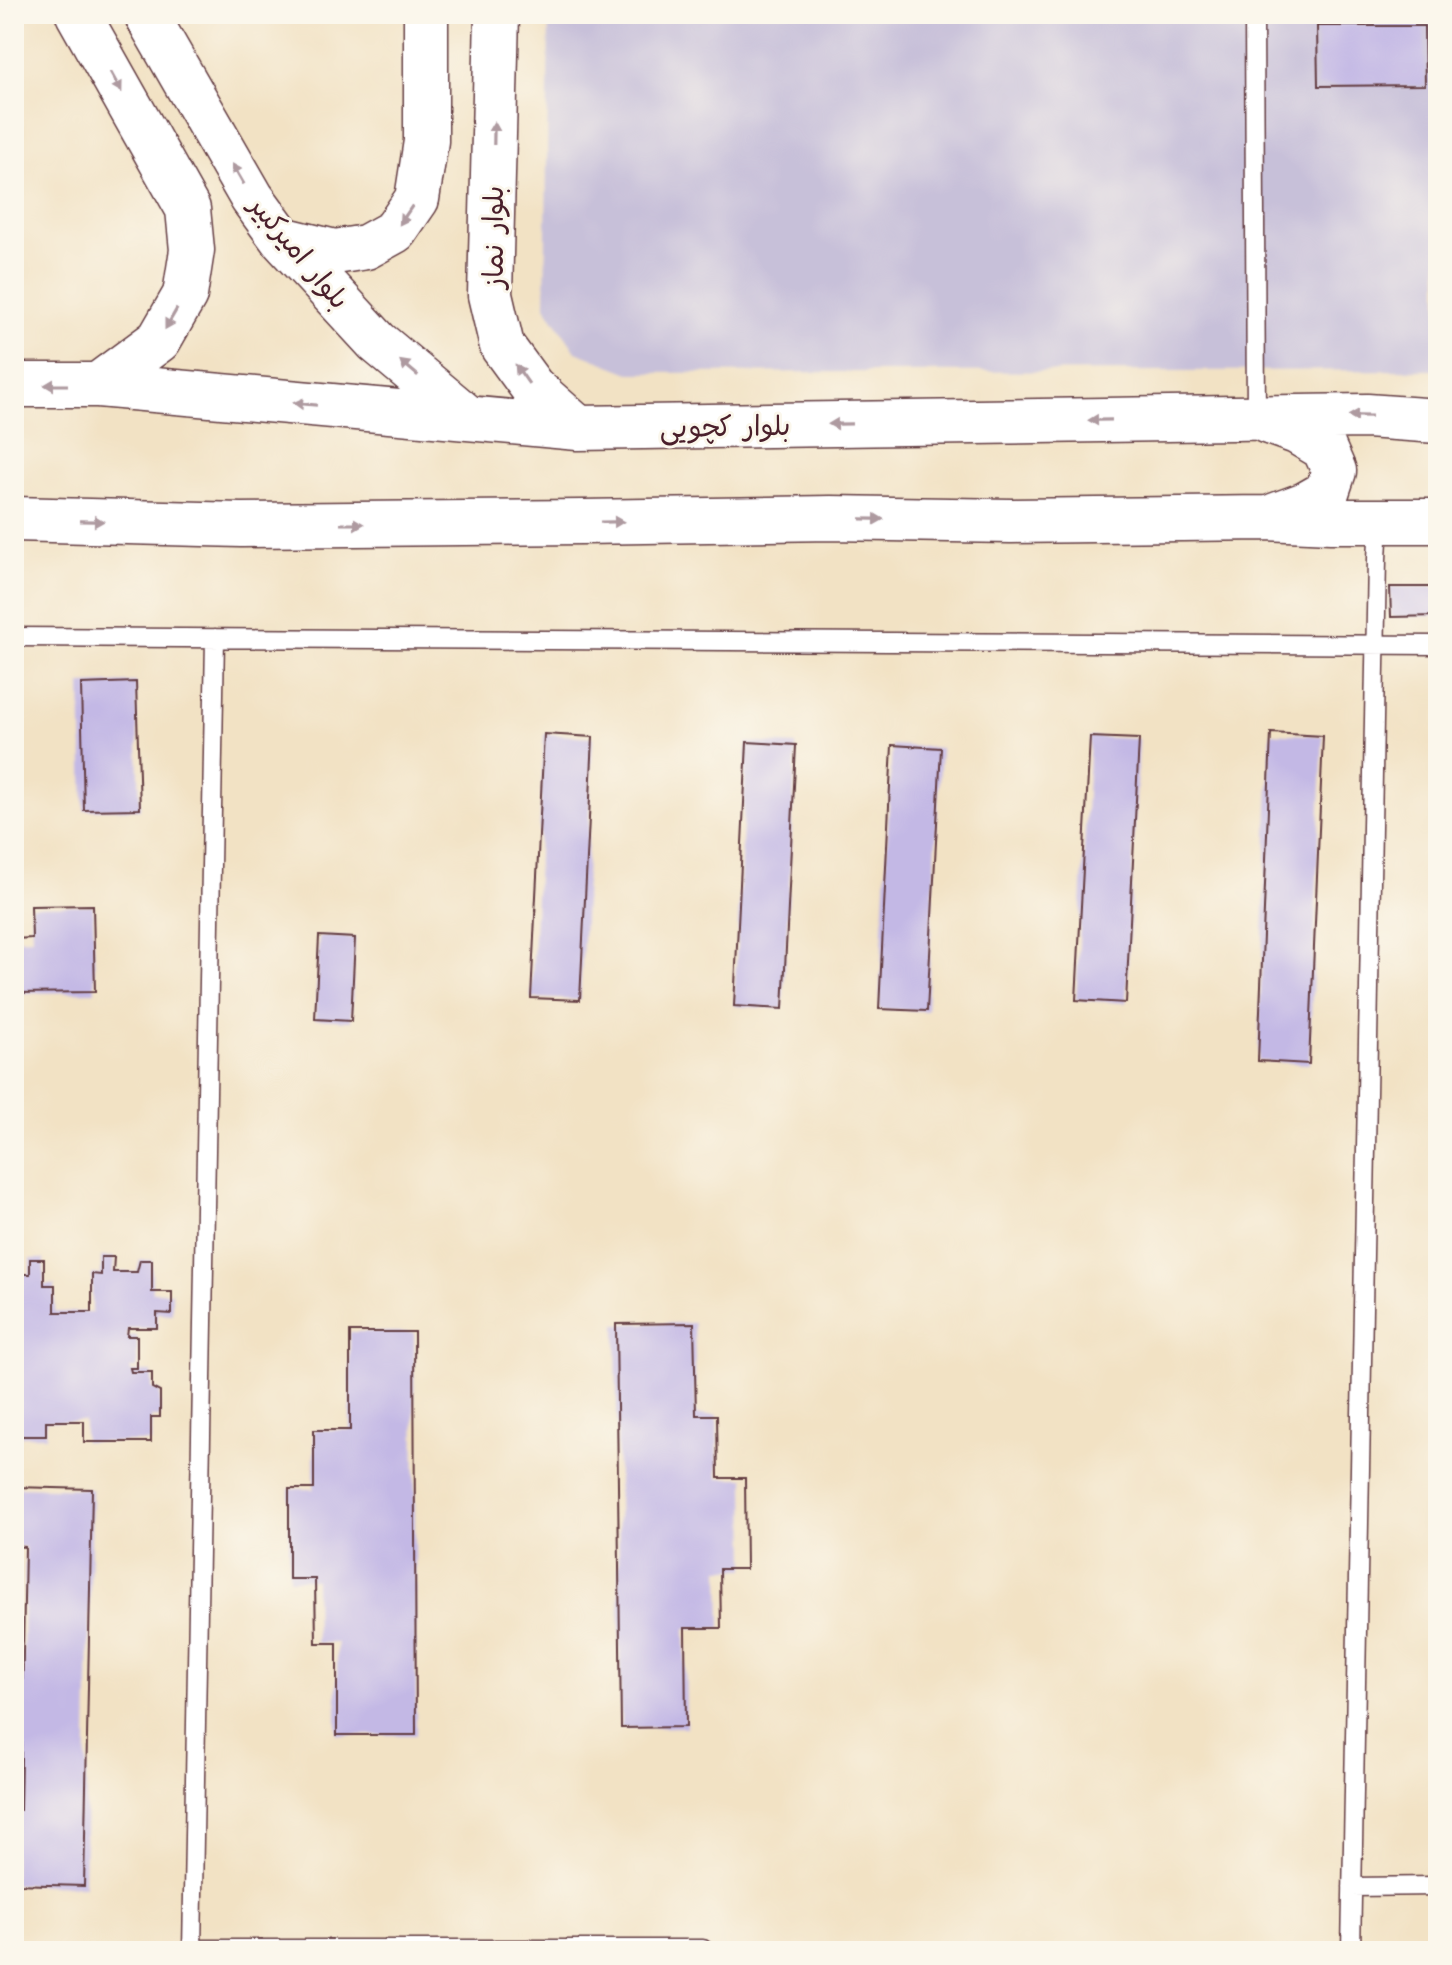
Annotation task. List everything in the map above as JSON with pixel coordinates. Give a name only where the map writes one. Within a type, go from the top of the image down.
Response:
[{"type":"main road","points":[[78,14],[188,209],[192,250],[185,295],[159,340],[98,385]]},
{"type":"main road","name":"بلوار امیرکبیر","points":[[146,14],[252,198],[282,239],[377,342],[468,418]]},
{"type":"main road","points":[[282,239],[335,252],[366,247],[395,231],[417,199],[426,141],[426,14]]},
{"type":"main road","name":"بلوار نماز","points":[[497,14],[490,295],[502,346],[532,387],[578,428]]},
{"type":"main road","name":"بلوار کچویی","points":[[14,385],[98,385],[578,428],[1367,416],[1438,421]]},
{"type":"main road","points":[[1256,417],[1297,432],[1324,448],[1334,471],[1327,492],[1306,504],[1266,518]]},
{"type":"main road","points":[[14,519],[256,525],[831,518],[1438,521]]},
{"type":"lane","points":[[1254,14],[1256,417]]},
{"type":"lane","points":[[1351,1951],[1379,521]]},
{"type":"lane","points":[[14,637],[1438,645]]},
{"type":"lane","points":[[215,638],[192,1950],[703,1949]]},
{"type":"lane","points":[[1352,1887],[1438,1886]]},
{"type":"shaded area","points":[[549,14],[1438,14],[1438,370],[630,373],[576,352],[545,306]]},
{"type":"building","points":[[1317,26],[1424,26],[1425,85],[1318,86]]},
{"type":"building","points":[[1390,587],[1438,587],[1438,616],[1391,617]]},
{"type":"building","points":[[136,682],[140,809],[84,810],[81,684]]},
{"type":"building","points":[[1271,733],[1323,736],[1309,1064],[1258,1061]]},
{"type":"building","points":[[544,734],[593,737],[580,1000],[531,998]]},
{"type":"building","points":[[1090,737],[1139,739],[1126,1003],[1076,1000]]},
{"type":"building","points":[[747,742],[796,745],[783,1009],[734,1006]]},
{"type":"building","points":[[892,745],[941,748],[927,1011],[879,1009]]},
{"type":"building","points":[[93,905],[95,992],[14,993],[14,939],[32,938],[31,906]]},
{"type":"building","points":[[319,936],[355,938],[351,1021],[315,1019]]},
{"type":"building","points":[[101,1257],[114,1257],[113,1272],[137,1272],[140,1260],[152,1260],[152,1292],[172,1292],[172,1314],[157,1313],[157,1328],[128,1328],[127,1336],[137,1336],[137,1368],[130,1368],[131,1372],[152,1372],[152,1388],[160,1392],[160,1417],[151,1417],[151,1442],[84,1442],[84,1421],[46,1421],[46,1436],[14,1436],[14,1274],[30,1274],[30,1259],[44,1259],[44,1285],[55,1285],[55,1312],[92,1312],[92,1274],[101,1275]]},
{"type":"building","points":[[694,1323],[696,1415],[717,1415],[718,1478],[745,1478],[746,1569],[720,1569],[721,1628],[685,1628],[686,1727],[621,1728],[616,1324]]},
{"type":"building","points":[[350,1332],[414,1332],[416,1735],[337,1735],[337,1643],[316,1643],[315,1579],[289,1579],[289,1489],[314,1489],[314,1430],[350,1430]]},
{"type":"building","points":[[14,1487],[92,1489],[84,1886],[14,1884],[14,1810],[20,1810],[25,1547],[14,1546]]}]
